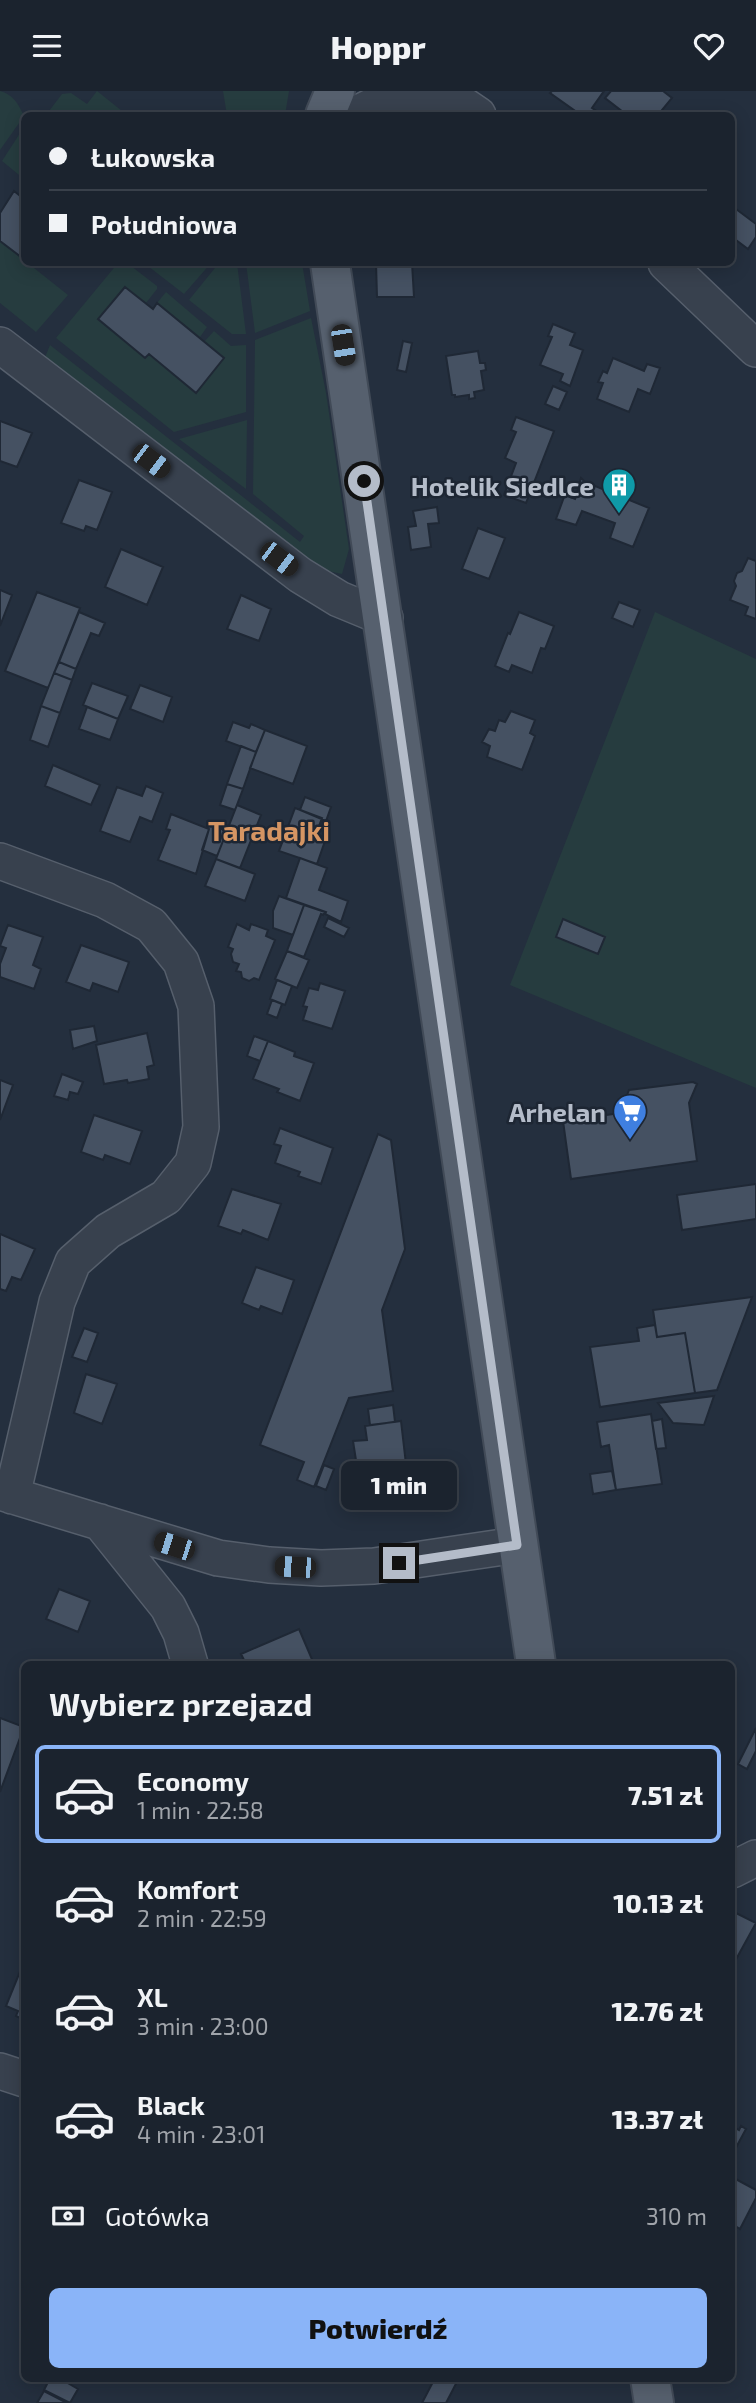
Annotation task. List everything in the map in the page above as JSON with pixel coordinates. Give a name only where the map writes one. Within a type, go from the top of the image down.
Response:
[{"type":"main road","points":[[323,112],[325,91]]},
{"type":"main road","points":[[324,112],[335,91]]},
{"type":"main road","points":[[330,266],[385,618],[536,1661]]},
{"type":"main road","points":[[651,2382],[654,2403]]},
{"type":"street","points":[[362,112],[400,97],[445,92],[474,112]]},
{"type":"street","points":[[669,266],[756,349]]},
{"type":"street","points":[[0,345],[300,575],[339,599],[385,618]]},
{"type":"street","points":[[0,861],[105,900],[151,925],[181,961],[196,1006],[201,1127],[193,1163],[166,1197],[108,1231],[73,1262],[57,1302],[6,1494],[218,1558],[321,1568],[374,1566],[517,1545]]},
{"type":"street","points":[[100,1522],[168,1607],[181,1633],[189,1661]]},
{"type":"street","points":[[735,1869],[756,1858]]},
{"type":"street","points":[[0,2071],[21,2078]]},
{"type":"green space","points":[[0,91],[12,97],[22,112],[21,120],[0,150]]},
{"type":"green space","points":[[97,91],[123,112],[48,112],[62,94],[71,93],[87,104]]},
{"type":"green space","points":[[223,91],[289,91],[286,112],[226,112]]},
{"type":"green space","points":[[21,132],[21,177],[2,161]]},
{"type":"green space","points":[[0,241],[21,258],[21,266],[31,266],[68,295],[36,332],[0,303]]},
{"type":"green space","points":[[116,266],[131,266],[157,286],[157,289],[146,303],[124,287],[98,320],[145,357],[149,354],[196,392],[224,359],[204,342],[214,331],[231,346],[246,345],[246,412],[174,432],[56,338]]},
{"type":"green space","points":[[148,266],[208,266],[184,294]]},
{"type":"green space","points":[[217,266],[237,266],[246,334],[232,334],[189,300]]},
{"type":"green space","points":[[246,266],[302,266],[310,311],[255,333]]},
{"type":"green space","points":[[166,292],[207,327],[200,337],[157,303]]},
{"type":"green space","points":[[311,318],[326,393],[349,549],[342,574],[328,571],[325,576],[44,360],[50,345],[300,542],[304,536],[253,494],[255,340]]},
{"type":"green space","points":[[247,420],[246,489],[179,439]]},
{"type":"green space","points":[[655,612],[756,659],[756,1088],[510,985]]},
{"type":"building","points":[[604,91],[592,108],[598,112],[577,112],[550,93]]},
{"type":"building","points":[[611,91],[663,91],[672,98],[660,112],[623,112],[605,98]]},
{"type":"building","points":[[14,191],[21,197],[21,257],[0,241],[0,213]]},
{"type":"building","points":[[735,208],[756,224],[756,237],[748,249],[735,239]]},
{"type":"building","points":[[376,266],[412,266],[414,297],[377,297]]},
{"type":"building","points":[[125,287],[153,309],[157,303],[224,358],[196,393],[149,354],[145,358],[98,319]]},
{"type":"building","points":[[553,324],[575,333],[570,345],[583,350],[570,386],[560,381],[563,374],[540,365],[552,337],[548,336]]},
{"type":"building","points":[[403,341],[412,343],[406,372],[397,370]]},
{"type":"building","points":[[478,351],[480,363],[485,363],[486,370],[481,371],[484,390],[474,392],[475,398],[469,399],[469,395],[455,397],[452,395],[446,356]]},
{"type":"building","points":[[613,358],[644,371],[647,364],[660,368],[650,394],[638,389],[629,412],[597,399],[603,383],[598,382],[603,371],[607,373]]},
{"type":"building","points":[[553,386],[567,392],[559,410],[545,404]]},
{"type":"building","points":[[516,417],[554,431],[526,503],[504,495],[516,463],[505,458],[516,432],[511,430]]},
{"type":"building","points":[[0,421],[32,433],[17,467],[0,461]]},
{"type":"building","name":"Hotelik Siedlce","points":[[581,478],[649,508],[633,547],[610,538],[615,523],[582,511],[576,525],[556,519],[563,494],[575,499]]},
{"type":"building","points":[[79,480],[112,492],[97,530],[86,526],[84,531],[61,523]]},
{"type":"building","points":[[437,507],[439,523],[428,524],[431,547],[411,550],[408,527],[416,526],[413,511]]},
{"type":"building","points":[[478,528],[505,538],[489,579],[462,569]]},
{"type":"building","points":[[121,549],[163,567],[147,605],[105,587]]},
{"type":"building","points":[[748,558],[756,561],[756,619],[745,615],[748,607],[730,600],[736,586],[734,581],[737,573],[742,571]]},
{"type":"building","points":[[0,590],[12,595],[0,626]]},
{"type":"building","points":[[37,592],[80,608],[48,688],[5,671]]},
{"type":"building","points":[[241,595],[271,609],[259,641],[227,629]]},
{"type":"building","points":[[619,602],[640,610],[633,627],[612,618]]},
{"type":"building","points":[[79,612],[105,623],[99,636],[91,633],[76,669],[59,662]]},
{"type":"building","points":[[519,612],[554,626],[545,649],[541,648],[532,673],[512,665],[509,672],[495,666]]},
{"type":"building","points":[[59,662],[76,669],[72,680],[54,673]]},
{"type":"building","points":[[54,673],[72,680],[60,713],[41,706]]},
{"type":"building","points":[[92,683],[128,696],[118,719],[83,705]]},
{"type":"building","points":[[140,685],[172,697],[163,722],[130,709]]},
{"type":"building","points":[[41,706],[60,713],[48,747],[30,740]]},
{"type":"building","points":[[87,707],[118,719],[110,740],[79,729]]},
{"type":"building","points":[[511,711],[535,720],[530,733],[535,736],[522,770],[487,757],[490,746],[482,742],[489,729],[495,731],[499,720],[505,722]]},
{"type":"building","points":[[233,722],[249,728],[251,724],[265,730],[256,752],[226,741]]},
{"type":"building","points":[[265,730],[307,746],[293,784],[250,768]]},
{"type":"building","points":[[241,746],[256,752],[243,789],[227,784]]},
{"type":"building","points":[[53,765],[100,785],[91,805],[45,786]]},
{"type":"building","points":[[227,784],[243,789],[235,810],[220,805]]},
{"type":"building","points":[[146,786],[163,793],[152,822],[140,817],[130,842],[100,831],[117,787],[142,796]]},
{"type":"building","points":[[305,797],[331,807],[326,821],[300,810]]},
{"type":"building","points":[[237,805],[261,815],[240,868],[216,859]]},
{"type":"building","points":[[295,808],[322,818],[316,834],[326,838],[317,864],[279,851]]},
{"type":"building","points":[[171,814],[209,829],[196,874],[158,860],[170,830],[166,829]]},
{"type":"building","points":[[208,824],[227,831],[217,856],[202,850]]},
{"type":"building","points":[[300,858],[327,868],[319,890],[348,901],[341,922],[325,914],[326,912],[286,898]]},
{"type":"building","points":[[216,859],[255,874],[245,901],[205,886]]},
{"type":"building","points":[[279,896],[304,905],[293,935],[273,928],[273,911]]},
{"type":"building","points":[[304,905],[325,912],[321,914],[304,957],[287,951]]},
{"type":"building","points":[[328,918],[349,928],[344,937],[324,927]]},
{"type":"building","points":[[563,919],[605,937],[598,954],[556,937]]},
{"type":"building","points":[[237,924],[249,930],[251,924],[268,930],[266,936],[275,940],[259,980],[254,978],[249,981],[242,978],[241,972],[236,971],[239,964],[233,962],[233,949],[228,947]]},
{"type":"building","points":[[8,925],[43,937],[33,965],[41,969],[34,989],[0,977],[0,964],[6,948],[0,946]]},
{"type":"building","points":[[81,945],[129,962],[118,992],[93,983],[90,991],[66,982]]},
{"type":"building","points":[[287,951],[309,960],[297,988],[275,979]]},
{"type":"building","points":[[277,980],[292,986],[285,1005],[270,999]]},
{"type":"building","points":[[320,983],[345,991],[332,1029],[303,1020],[307,1007],[303,1006],[309,988],[318,990]]},
{"type":"building","points":[[272,1000],[282,1004],[277,1018],[267,1014]]},
{"type":"building","points":[[94,1026],[97,1041],[73,1049],[70,1030]]},
{"type":"building","points":[[147,1033],[154,1065],[147,1067],[149,1079],[104,1084],[96,1045]]},
{"type":"building","points":[[254,1036],[268,1041],[260,1061],[247,1056]]},
{"type":"building","points":[[268,1041],[295,1052],[294,1056],[314,1063],[300,1101],[253,1079]]},
{"type":"building","points":[[62,1074],[83,1082],[78,1094],[70,1092],[68,1100],[54,1096]]},
{"type":"building","points":[[0,1080],[13,1085],[0,1120]]},
{"type":"building","name":"Arhelan","points":[[693,1082],[697,1084],[689,1103],[697,1161],[571,1179],[563,1121],[620,1113],[629,1090]]},
{"type":"building","points":[[94,1115],[142,1131],[130,1164],[105,1155],[103,1160],[81,1152]]},
{"type":"building","points":[[280,1128],[333,1148],[321,1184],[298,1176],[300,1172],[275,1163],[281,1146],[274,1144]]},
{"type":"building","points":[[378,1134],[391,1140],[405,1249],[382,1310],[393,1391],[349,1398],[314,1487],[297,1480],[304,1462],[260,1445]]},
{"type":"building","points":[[756,1184],[756,1219],[682,1230],[677,1195]]},
{"type":"building","points":[[232,1189],[281,1204],[268,1240],[243,1230],[241,1234],[218,1226]]},
{"type":"building","points":[[0,1234],[35,1249],[21,1280],[12,1277],[6,1291],[0,1289]]},
{"type":"building","points":[[256,1267],[294,1280],[282,1314],[261,1306],[259,1310],[242,1303]]},
{"type":"building","points":[[752,1297],[717,1390],[695,1393],[685,1333],[657,1337],[653,1310]]},
{"type":"building","points":[[655,1325],[657,1337],[685,1333],[695,1393],[600,1407],[590,1347],[639,1341],[637,1328]]},
{"type":"building","points":[[84,1328],[98,1333],[87,1362],[72,1357]]},
{"type":"building","points":[[86,1374],[117,1384],[102,1424],[74,1413]]},
{"type":"building","points":[[714,1396],[704,1425],[673,1423],[658,1403]]},
{"type":"building","points":[[393,1405],[395,1422],[370,1425],[368,1409]]},
{"type":"building","points":[[651,1414],[662,1484],[616,1490],[609,1445],[601,1447],[597,1422]]},
{"type":"building","points":[[662,1419],[666,1448],[656,1449],[652,1421]]},
{"type":"building","points":[[401,1421],[407,1473],[372,1478],[370,1465],[357,1467],[353,1441],[367,1440],[365,1426]]},
{"type":"building","points":[[324,1465],[334,1469],[326,1490],[316,1486]]},
{"type":"building","points":[[612,1471],[616,1490],[593,1494],[590,1474]]},
{"type":"building","points":[[59,1589],[90,1601],[78,1632],[46,1619]]},
{"type":"building","points":[[299,1629],[313,1661],[244,1661],[241,1654]]},
{"type":"building","points":[[0,1718],[21,1726],[21,1735],[0,1792]]},
{"type":"building","points":[[756,1728],[756,1751],[747,1769],[738,1764]]},
{"type":"building","points":[[735,1912],[756,1923],[735,1961]]},
{"type":"building","points":[[21,1969],[21,2018],[16,2016],[18,2011],[6,2006]]},
{"type":"building","points":[[741,2126],[746,2129],[735,2149],[735,2128],[739,2130]]},
{"type":"building","points":[[735,2179],[756,2190],[756,2198],[740,2229],[735,2226]]},
{"type":"building","points":[[48,2382],[66,2382],[78,2389],[70,2403],[44,2390]]},
{"type":"building","points":[[433,2382],[457,2382],[446,2403],[422,2403]]},
{"type":"building","points":[[44,2391],[67,2403],[37,2403]]},
{"type":"place","name":"Hotelik Siedlce","points":[[619,515]]},
{"type":"place","name":"Arhelan","points":[[630,1141]]},
{"type":"district","name":"Taradajki","points":[[269,830]]},
{"type":"route","points":[[364,481],[517,1545],[399,1563]]}]
